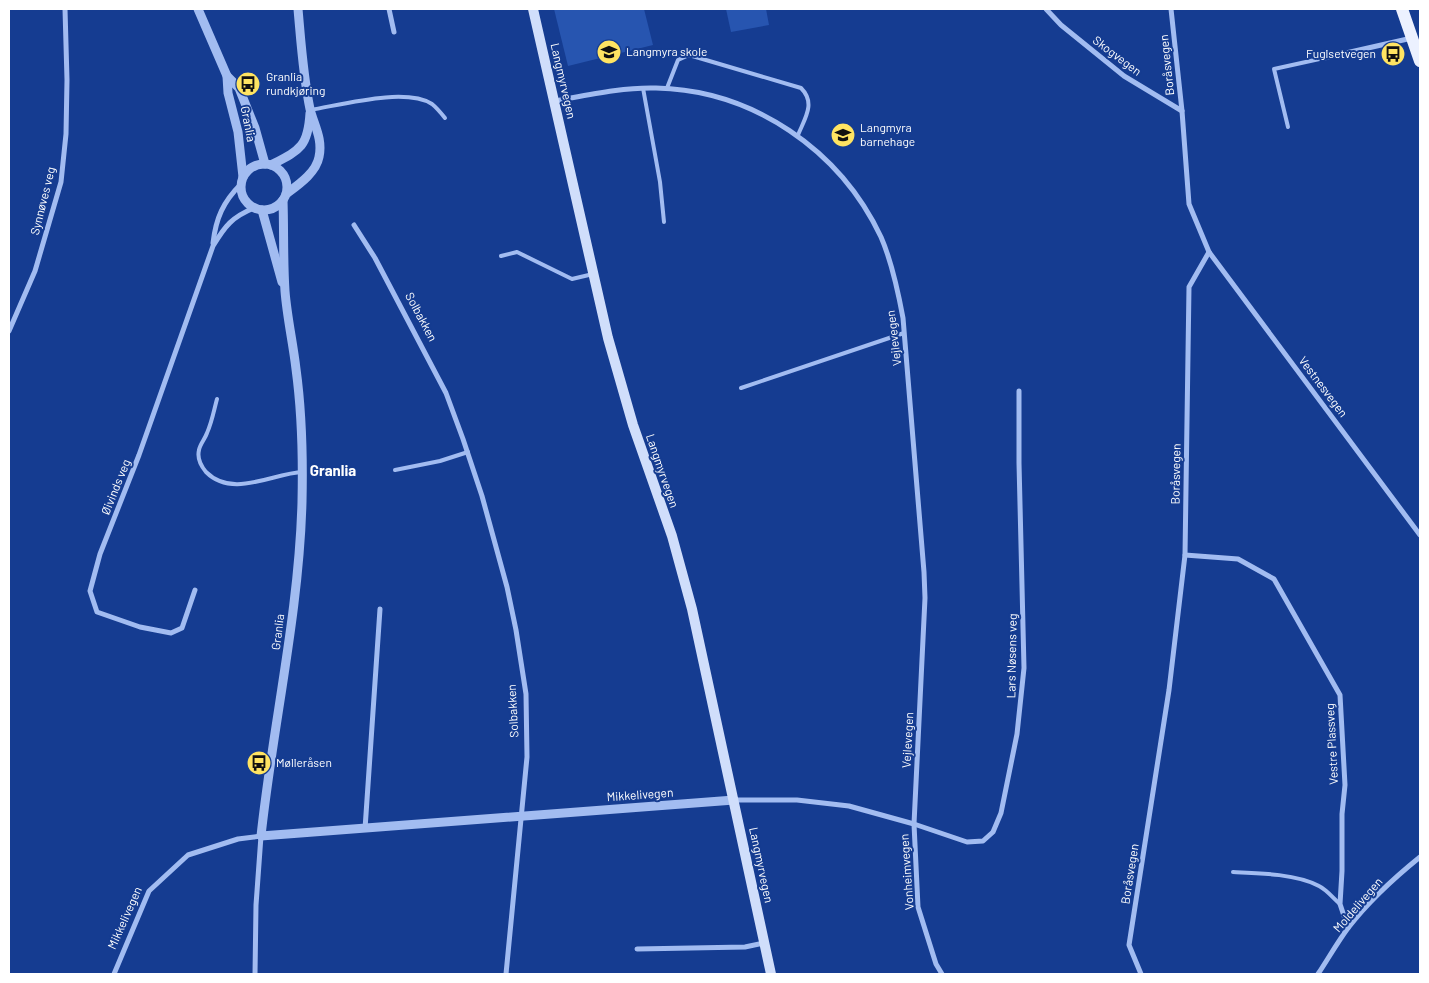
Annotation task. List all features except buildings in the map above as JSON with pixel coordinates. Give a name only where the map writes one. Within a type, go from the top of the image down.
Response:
[{"type":"main road","name":"Langmyrvegen","points":[[533,9],[608,338],[630,416],[681,565],[703,656],[772,974]]},
{"type":"main road","points":[[1402,9],[1420,61]]},
{"type":"street","name":"Synnøves veg","points":[[9,331],[35,271],[61,182],[66,134],[65,9]]},
{"type":"street","name":"Granlia","points":[[198,9],[227,76],[228,93],[238,132],[243,198],[258,209],[285,291]]},
{"type":"street","points":[[242,180],[252,167],[268,164],[299,149],[309,130],[310,110],[298,9]]},
{"type":"street","points":[[389,9],[394,32]]},
{"type":"street","name":"Skogvegen","points":[[1046,9],[1061,25],[1124,76],[1182,111]]},
{"type":"street","name":"Boråsvegen","points":[[1141,974],[1129,946],[1169,690],[1185,554],[1189,287],[1209,252],[1189,204],[1182,111],[1171,9]]},
{"type":"street","points":[[1324,58],[1412,38]]},
{"type":"street","name":"Granlia","points":[[227,76],[239,88],[256,128],[268,164],[279,169],[287,185],[284,197],[285,291],[298,385],[303,472],[296,591],[261,836],[256,905],[255,974]]},
{"type":"street","name":"Vejlevegen","points":[[555,101],[643,88],[667,88],[715,96],[736,103],[773,120],[798,135],[832,166],[847,183],[872,219],[882,239],[898,290],[904,333],[915,450],[925,598],[914,824]]},
{"type":"street","points":[[258,209],[270,209],[277,206],[315,167],[319,159],[319,137],[310,110]]},
{"type":"street","name":"Øivinds veg","points":[[195,590],[182,628],[171,633],[140,627],[97,612],[90,591],[100,554],[139,455],[213,246],[218,219],[224,202],[242,180]]},
{"type":"street","name":"Øivinds veg","points":[[213,246],[227,224],[243,212],[258,209]]},
{"type":"street","name":"Solbakken","points":[[354,225],[375,258],[442,385],[468,452],[507,587],[522,666],[528,722],[522,816],[506,974]]},
{"type":"street","name":"Vestnesvegen","points":[[1209,252],[1420,535]]},
{"type":"street","name":"Lars Nøsens veg","points":[[914,824],[967,842],[976,843],[983,841],[993,832],[1001,812],[1017,734],[1024,668],[1018,463],[1019,391]]},
{"type":"street","name":"Vestre Plassveg","points":[[1185,554],[1238,558],[1274,578],[1340,695],[1345,784],[1342,814],[1340,904],[1348,928]]},
{"type":"street","points":[[365,829],[380,609]]},
{"type":"street","name":"Mikkelivegen","points":[[114,974],[148,891],[188,855],[238,839],[734,800],[773,799],[821,801],[849,806],[914,824]]},
{"type":"street","name":"Vonheimvegen","points":[[914,824],[918,907],[936,964],[942,974]]},
{"type":"street","name":"Moldelivegen","points":[[1318,974],[1348,928],[1374,899],[1420,857]]},
{"type":"street","points":[[637,950],[745,947],[764,943]]},
{"type":"lane","points":[[667,88],[678,60],[690,55],[801,88],[806,93],[810,107],[798,135]]},
{"type":"lane","points":[[1288,127],[1274,69],[1324,58]]},
{"type":"lane","points":[[643,88],[660,182],[664,222]]},
{"type":"lane","points":[[310,110],[377,99],[412,97],[431,103],[445,118]]},
{"type":"lane","points":[[501,256],[517,252],[572,279],[593,274]]},
{"type":"lane","points":[[742,388],[904,333]]},
{"type":"lane","points":[[217,399],[207,433],[198,451],[198,459],[203,469],[210,476],[230,483],[244,484],[286,473],[303,472]]},
{"type":"lane","points":[[395,470],[440,461],[468,452]]},
{"type":"lane","points":[[1234,872],[1278,875],[1310,882],[1330,894],[1340,904]]},
{"type":"shaded area","points":[[554,9],[644,9],[653,45],[568,66]]},
{"type":"shaded area","points":[[726,9],[766,9],[769,25],[731,32]]},
{"type":"place","name":"Langmyra skole","points":[[609,52]]},
{"type":"place","name":"Fuglsetvegen","points":[[1393,54]]},
{"type":"place","name":"Granlia rundkjøring","points":[[248,84]]},
{"type":"place","name":"Langmyra barnehage","points":[[843,135]]},
{"type":"place","name":"Mølleråsen","points":[[259,763]]},
{"type":"district","name":"Granlia","points":[[333,471]]}]
